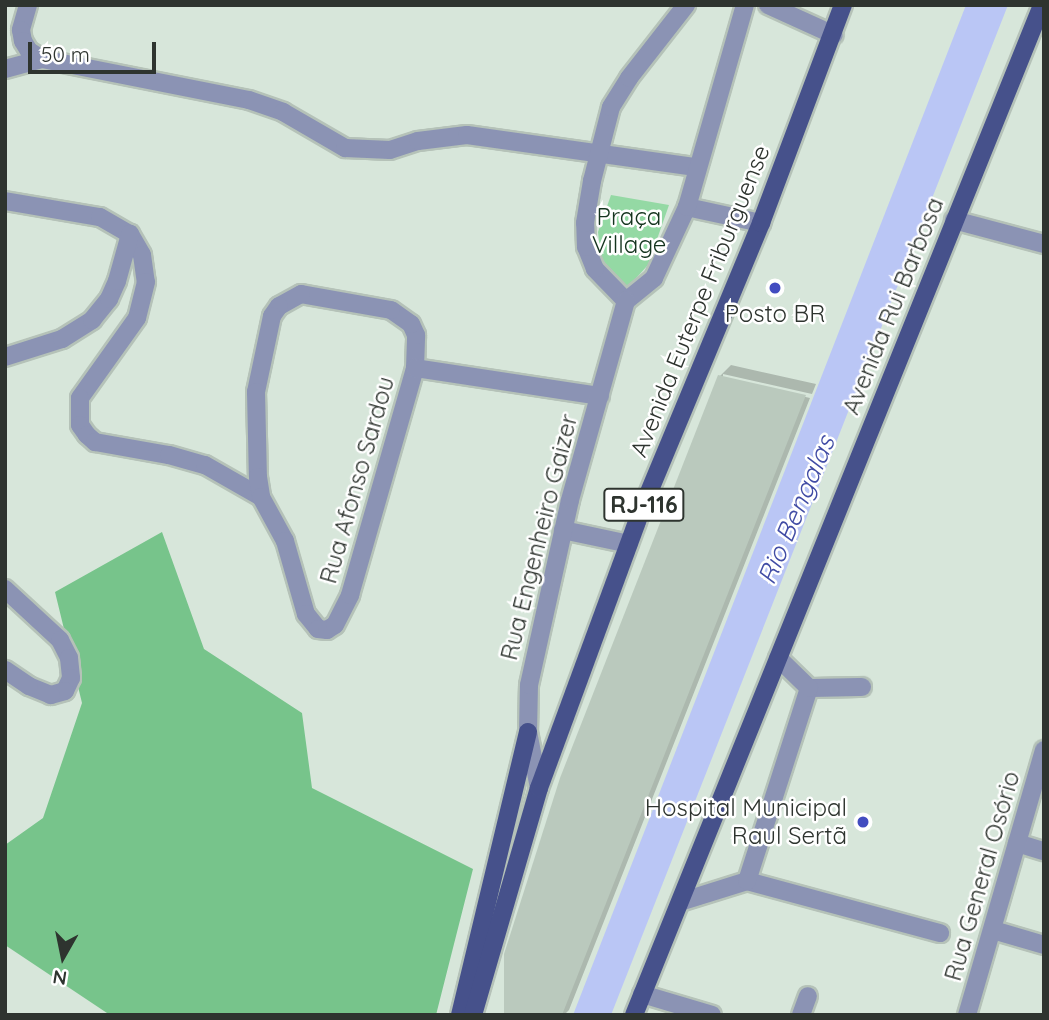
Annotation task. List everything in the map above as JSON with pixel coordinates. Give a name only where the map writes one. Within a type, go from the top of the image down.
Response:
[{"type":"main road","name":"Avenida Euterpe Friburguense","points":[[473,1015],[539,788],[629,544],[688,393],[761,223],[843,5]]},
{"type":"main road","name":"Avenida Rui Barbosa","points":[[634,1015],[1042,5]]},
{"type":"main road","points":[[460,1015],[528,732]]},
{"type":"main road","points":[[478,996],[482,1015]]},
{"type":"street","points":[[28,5],[21,30],[23,41],[29,51],[42,59],[249,100],[283,112],[345,148],[390,150],[418,141],[467,135],[696,167]]},
{"type":"street","points":[[686,5],[611,107],[585,223],[586,247],[595,269],[626,302],[654,278],[687,208],[696,167],[745,5]]},
{"type":"street","points":[[768,5],[834,34]]},
{"type":"street","points":[[5,69],[42,59]]},
{"type":"street","points":[[5,201],[100,217],[130,234],[137,244],[145,268],[143,299],[137,318],[126,336],[83,391],[78,412],[80,425],[95,442],[169,455],[205,466],[261,497]]},
{"type":"street","points":[[687,208],[761,223]]},
{"type":"street","points":[[954,220],[1044,244]]},
{"type":"street","points":[[5,357],[62,339],[92,320],[109,299],[117,281],[130,234]]},
{"type":"street","points":[[261,497],[255,439],[256,392],[268,328],[279,306],[301,294],[391,310],[411,324],[416,335],[415,368]]},
{"type":"street","name":"Rua Engenheiro Gaizer","points":[[539,788],[528,732],[529,685],[563,530],[626,302]]},
{"type":"street","name":"Rua Afonso Sardou","points":[[261,497],[285,541],[306,614],[318,629],[327,630],[335,625],[350,595],[415,368],[600,396]]},
{"type":"street","points":[[563,530],[629,544]]},
{"type":"street","points":[[5,589],[60,640],[69,657],[71,678],[65,691],[51,695],[29,686],[5,670]]},
{"type":"street","points":[[778,658],[809,688],[862,687]]},
{"type":"street","points":[[747,881],[809,688]]},
{"type":"street","name":"Rua General Osório","points":[[967,1015],[1044,750]]},
{"type":"street","points":[[1017,843],[1044,851]]},
{"type":"street","points":[[680,902],[747,881],[940,933]]},
{"type":"street","points":[[993,930],[1044,945]]},
{"type":"street","points":[[642,994],[712,1015]]},
{"type":"street","points":[[801,1015],[808,996]]},
{"type":"green space","name":"Praça Village","points":[[611,195],[669,205],[648,265],[628,287],[607,274],[601,259],[598,232]]},
{"type":"green space","points":[[162,532],[204,649],[302,713],[312,788],[473,869],[436,1015],[110,1015],[5,945],[5,845],[43,818],[82,703],[55,592]]},
{"type":"water","name":"Rio Bengalas","points":[[966,5],[1008,5],[611,1015],[573,1015]]},
{"type":"building","points":[[718,375],[806,395],[562,1015],[504,1013],[504,954],[560,778]]},
{"type":"place","name":"Posto BR","points":[[775,288]]},
{"type":"place","name":"Hospital Municipal Raul Sertã","points":[[863,822]]}]
